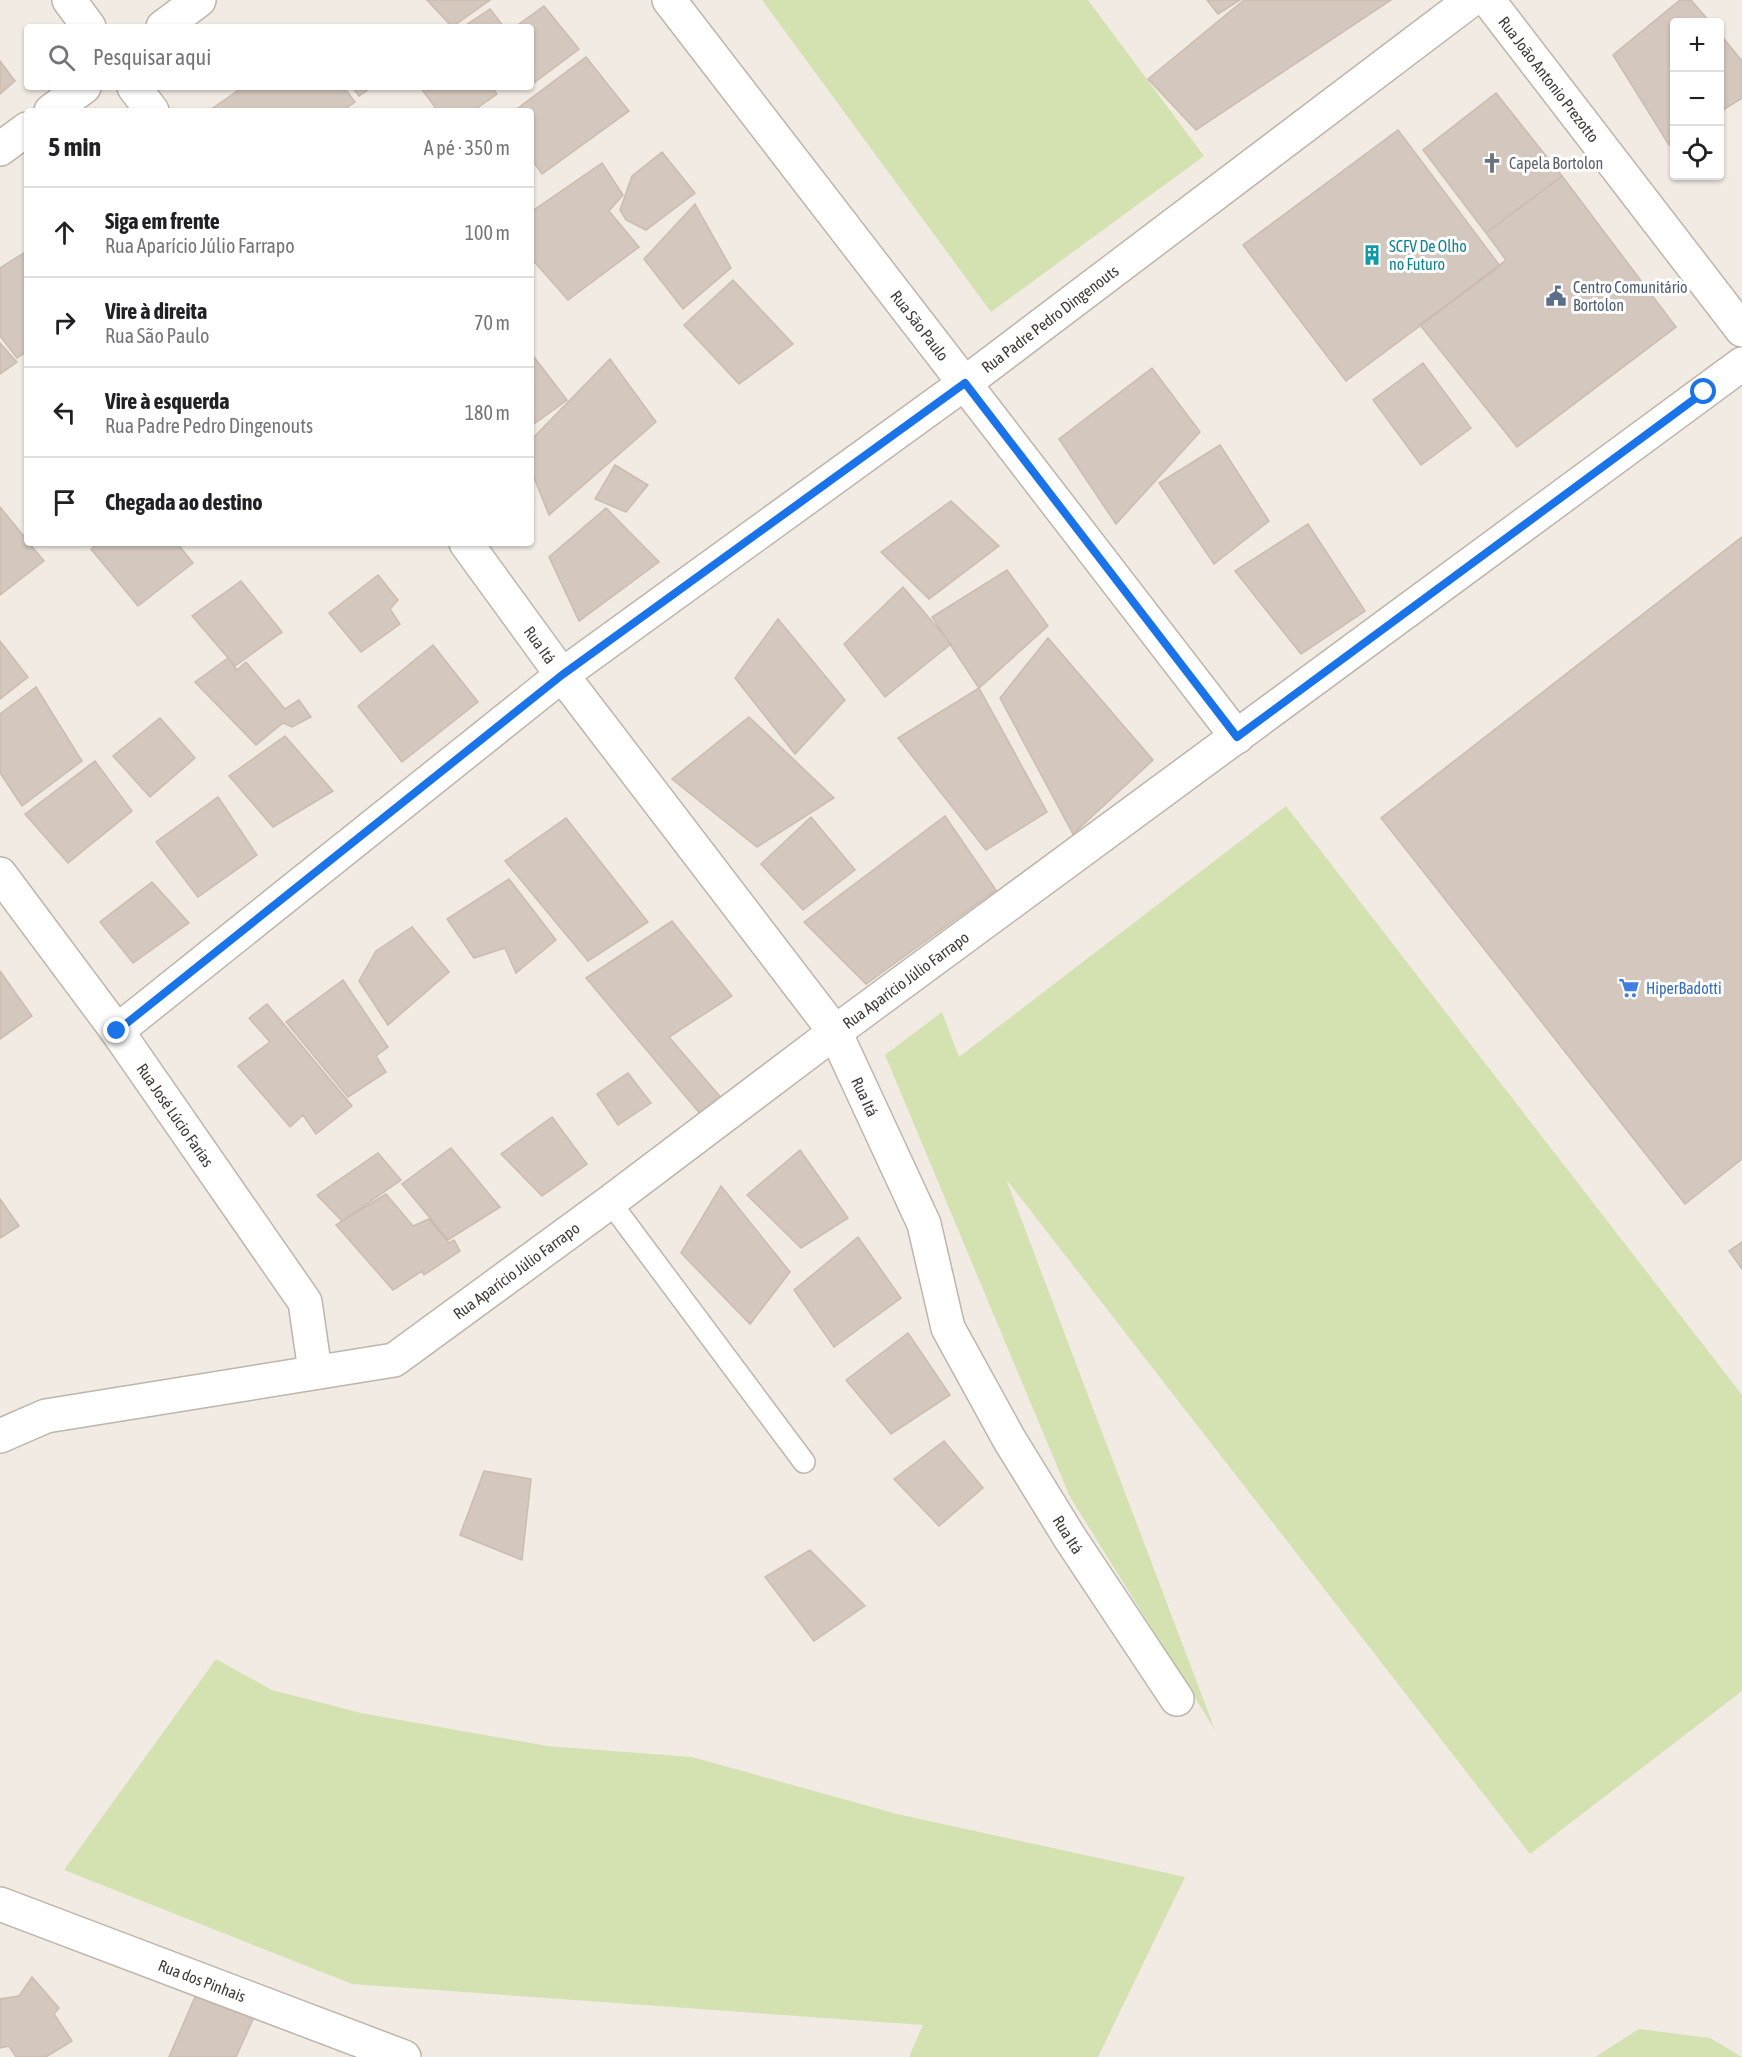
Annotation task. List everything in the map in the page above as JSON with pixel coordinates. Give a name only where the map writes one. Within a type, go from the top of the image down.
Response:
[{"type":"street","points":[[69,0],[87,24]]},
{"type":"street","points":[[167,24],[199,0]]},
{"type":"street","name":"Rua São Paulo","points":[[669,0],[1237,737]]},
{"type":"street","name":"Rua Padre Pedro Dingenouts","points":[[117,1031],[562,675],[965,383],[1471,0]]},
{"type":"street","name":"Rua João Antonio Prezotto","points":[[1488,0],[1742,330]]},
{"type":"street","points":[[55,108],[80,90]]},
{"type":"street","points":[[137,90],[150,108]]},
{"type":"street","points":[[0,149],[24,131]]},
{"type":"street","name":"Rua Aparício Júlio Farrapo","points":[[0,1436],[46,1416],[394,1360],[1742,364]]},
{"type":"street","name":"Rua Itá","points":[[468,546],[562,675],[835,1032],[924,1224],[948,1328],[1009,1439],[1070,1538],[1177,1699]]},
{"type":"street","name":"Rua José Lúcio Farias","points":[[0,874],[117,1031],[305,1302],[315,1371]]},
{"type":"street","name":"Rua dos Pinhais","points":[[0,1904],[404,2057]]},
{"type":"lane","points":[[610,1202],[804,1462]]},
{"type":"green space","points":[[762,0],[1088,0],[1204,156],[991,312]]},
{"type":"green space","points":[[1286,806],[1742,1395],[1742,1691],[1530,1854],[1006,1179],[1215,1730],[1070,1497],[885,1055],[942,1012],[959,1057]]},
{"type":"green space","points":[[216,1659],[272,1690],[361,1713],[547,1746],[692,1757],[897,1814],[1185,1877],[1098,2057],[909,2057],[923,2025],[352,1984],[64,1870]]},
{"type":"green space","points":[[1639,2029],[1710,2038],[1742,2057],[1595,2057]]},
{"type":"building","points":[[427,0],[490,0],[456,24],[449,24]]},
{"type":"building","points":[[1207,0],[1240,0],[1218,14]]},
{"type":"building","points":[[1244,0],[1391,0],[1196,130],[1148,79]]},
{"type":"building","points":[[1680,0],[1691,0],[1707,18],[1670,18],[1670,144],[1669,145],[1613,55]]},
{"type":"building","points":[[544,6],[579,49],[534,83],[534,24],[519,24]]},
{"type":"building","points":[[490,9],[502,24],[468,24]]},
{"type":"building","points":[[1724,39],[1742,61],[1742,98],[1724,109]]},
{"type":"building","points":[[586,57],[629,111],[542,174],[534,163],[534,108],[518,108]]},
{"type":"building","points":[[0,61],[15,81],[0,94]]},
{"type":"building","points":[[239,90],[346,90],[355,102],[346,108],[213,108]]},
{"type":"building","points":[[354,90],[368,90],[359,96]]},
{"type":"building","points":[[422,90],[494,90],[497,94],[477,108],[436,108]]},
{"type":"building","name":"Capela Bortolon","points":[[1496,93],[1562,176],[1486,233],[1423,150]]},
{"type":"building","name":"SCFV De Olho no Futuro","points":[[1398,130],[1500,266],[1346,381],[1243,245]]},
{"type":"building","points":[[662,152],[695,193],[646,230],[626,220],[620,210],[632,176]]},
{"type":"building","points":[[602,163],[623,195],[609,211],[639,247],[568,300],[534,261],[534,210]]},
{"type":"building","name":"Centro Comunitário Bortolon","points":[[1562,176],[1676,327],[1517,447],[1420,325],[1506,260],[1486,233]]},
{"type":"building","points":[[695,204],[731,268],[683,309],[644,259]]},
{"type":"building","points":[[24,253],[24,353],[17,358],[0,336],[0,268]]},
{"type":"building","points":[[733,280],[793,344],[739,384],[684,325]]},
{"type":"building","points":[[0,343],[17,362],[0,374]]},
{"type":"building","points":[[534,357],[567,400],[534,424]]},
{"type":"building","points":[[610,359],[656,422],[549,515],[534,478],[534,437]]},
{"type":"building","points":[[1423,363],[1471,428],[1421,465],[1373,400]]},
{"type":"building","points":[[1152,368],[1200,432],[1116,524],[1059,439]]},
{"type":"building","points":[[1220,445],[1269,521],[1214,564],[1159,483]]},
{"type":"building","points":[[615,465],[648,485],[626,512],[595,499]]},
{"type":"building","points":[[951,501],[999,546],[929,599],[881,552]]},
{"type":"building","points":[[0,507],[24,536],[24,546],[32,546],[44,561],[0,595]]},
{"type":"building","points":[[606,508],[659,562],[579,621],[549,557]]},
{"type":"building","points":[[1308,524],[1365,611],[1301,654],[1235,571]]},
{"type":"building","name":"HiperBadotti","points":[[1742,537],[1742,1159],[1685,1204],[1381,818]]},
{"type":"building","points":[[94,546],[179,546],[193,563],[138,606],[91,549]]},
{"type":"building","points":[[1007,570],[1048,626],[979,688],[932,617]]},
{"type":"building","points":[[378,575],[398,600],[390,609],[400,624],[361,652],[329,613]]},
{"type":"building","points":[[241,581],[282,632],[235,666],[192,616]]},
{"type":"building","points":[[903,587],[951,644],[885,697],[844,644]]},
{"type":"building","points":[[778,619],[845,700],[795,754],[735,678]]},
{"type":"building","points":[[1048,638],[1153,760],[1073,834],[1000,698]]},
{"type":"building","points":[[0,641],[28,677],[0,699]]},
{"type":"building","points":[[433,645],[478,702],[402,762],[358,706]]},
{"type":"building","points":[[228,658],[237,670],[246,662],[285,709],[299,700],[311,717],[292,727],[283,723],[256,745],[195,682]]},
{"type":"building","points":[[36,687],[82,761],[22,806],[0,773],[0,714]]},
{"type":"building","points":[[979,688],[1047,812],[986,850],[898,738]]},
{"type":"building","points":[[749,717],[834,798],[757,847],[672,779]]},
{"type":"building","points":[[160,718],[195,758],[150,797],[113,756]]},
{"type":"building","points":[[285,736],[333,791],[273,827],[229,776]]},
{"type":"building","points":[[95,761],[132,811],[68,863],[25,814]]},
{"type":"building","points":[[218,797],[257,855],[198,897],[156,842]]},
{"type":"building","points":[[945,816],[996,890],[866,984],[804,922]]},
{"type":"building","points":[[811,817],[855,870],[803,910],[761,864]]},
{"type":"building","points":[[566,818],[648,922],[588,961],[505,861]]},
{"type":"building","points":[[509,879],[556,940],[516,973],[505,948],[474,958],[447,919]]},
{"type":"building","points":[[152,882],[189,923],[133,963],[100,922]]},
{"type":"building","points":[[672,921],[732,996],[669,1037],[724,1101],[702,1116],[586,978]]},
{"type":"building","points":[[412,927],[449,972],[388,1025],[359,981],[376,951]]},
{"type":"building","points":[[0,971],[32,1016],[0,1039]]},
{"type":"building","points":[[343,980],[388,1047],[376,1056],[386,1072],[348,1097],[286,1022]]},
{"type":"building","points":[[267,1004],[352,1106],[316,1134],[303,1115],[290,1127],[238,1066],[270,1042],[249,1018]]},
{"type":"building","points":[[628,1073],[651,1103],[618,1125],[597,1094]]},
{"type":"building","points":[[552,1117],[587,1164],[542,1196],[501,1154]]},
{"type":"building","points":[[451,1148],[500,1207],[448,1240],[402,1184]]},
{"type":"building","points":[[800,1150],[848,1218],[801,1248],[747,1195]]},
{"type":"building","points":[[378,1153],[401,1180],[342,1221],[317,1195]]},
{"type":"building","points":[[721,1186],[790,1272],[750,1324],[681,1253]]},
{"type":"building","points":[[386,1194],[413,1226],[429,1219],[449,1243],[454,1240],[460,1251],[424,1275],[422,1271],[393,1290],[336,1225]]},
{"type":"building","points":[[0,1199],[19,1226],[0,1238]]},
{"type":"building","points":[[858,1237],[901,1298],[834,1347],[794,1290]]},
{"type":"building","points":[[1742,1242],[1742,1269],[1729,1251]]},
{"type":"building","points":[[908,1333],[950,1395],[891,1434],[846,1380]]},
{"type":"building","points":[[944,1441],[983,1488],[939,1526],[894,1479]]},
{"type":"building","points":[[484,1471],[531,1479],[522,1560],[460,1535]]},
{"type":"building","points":[[810,1550],[865,1606],[814,1641],[765,1577]]},
{"type":"building","points":[[32,1977],[59,2008],[54,2014],[72,2041],[46,2057],[16,2057],[9,2046],[0,2048],[0,1999],[19,1996]]},
{"type":"building","points":[[198,1990],[255,2015],[236,2057],[169,2057]]},
{"type":"place","name":"Capela Bortolon","points":[[1492,163]]},
{"type":"place","name":"SCFV De Olho no Futuro","points":[[1372,255]]},
{"type":"place","name":"Centro Comunitário Bortolon","points":[[1556,296]]},
{"type":"place","name":"HiperBadotti","points":[[1629,988]]},
{"type":"route","points":[[117,1031],[562,675],[965,383],[1237,737],[1704,392]]}]
